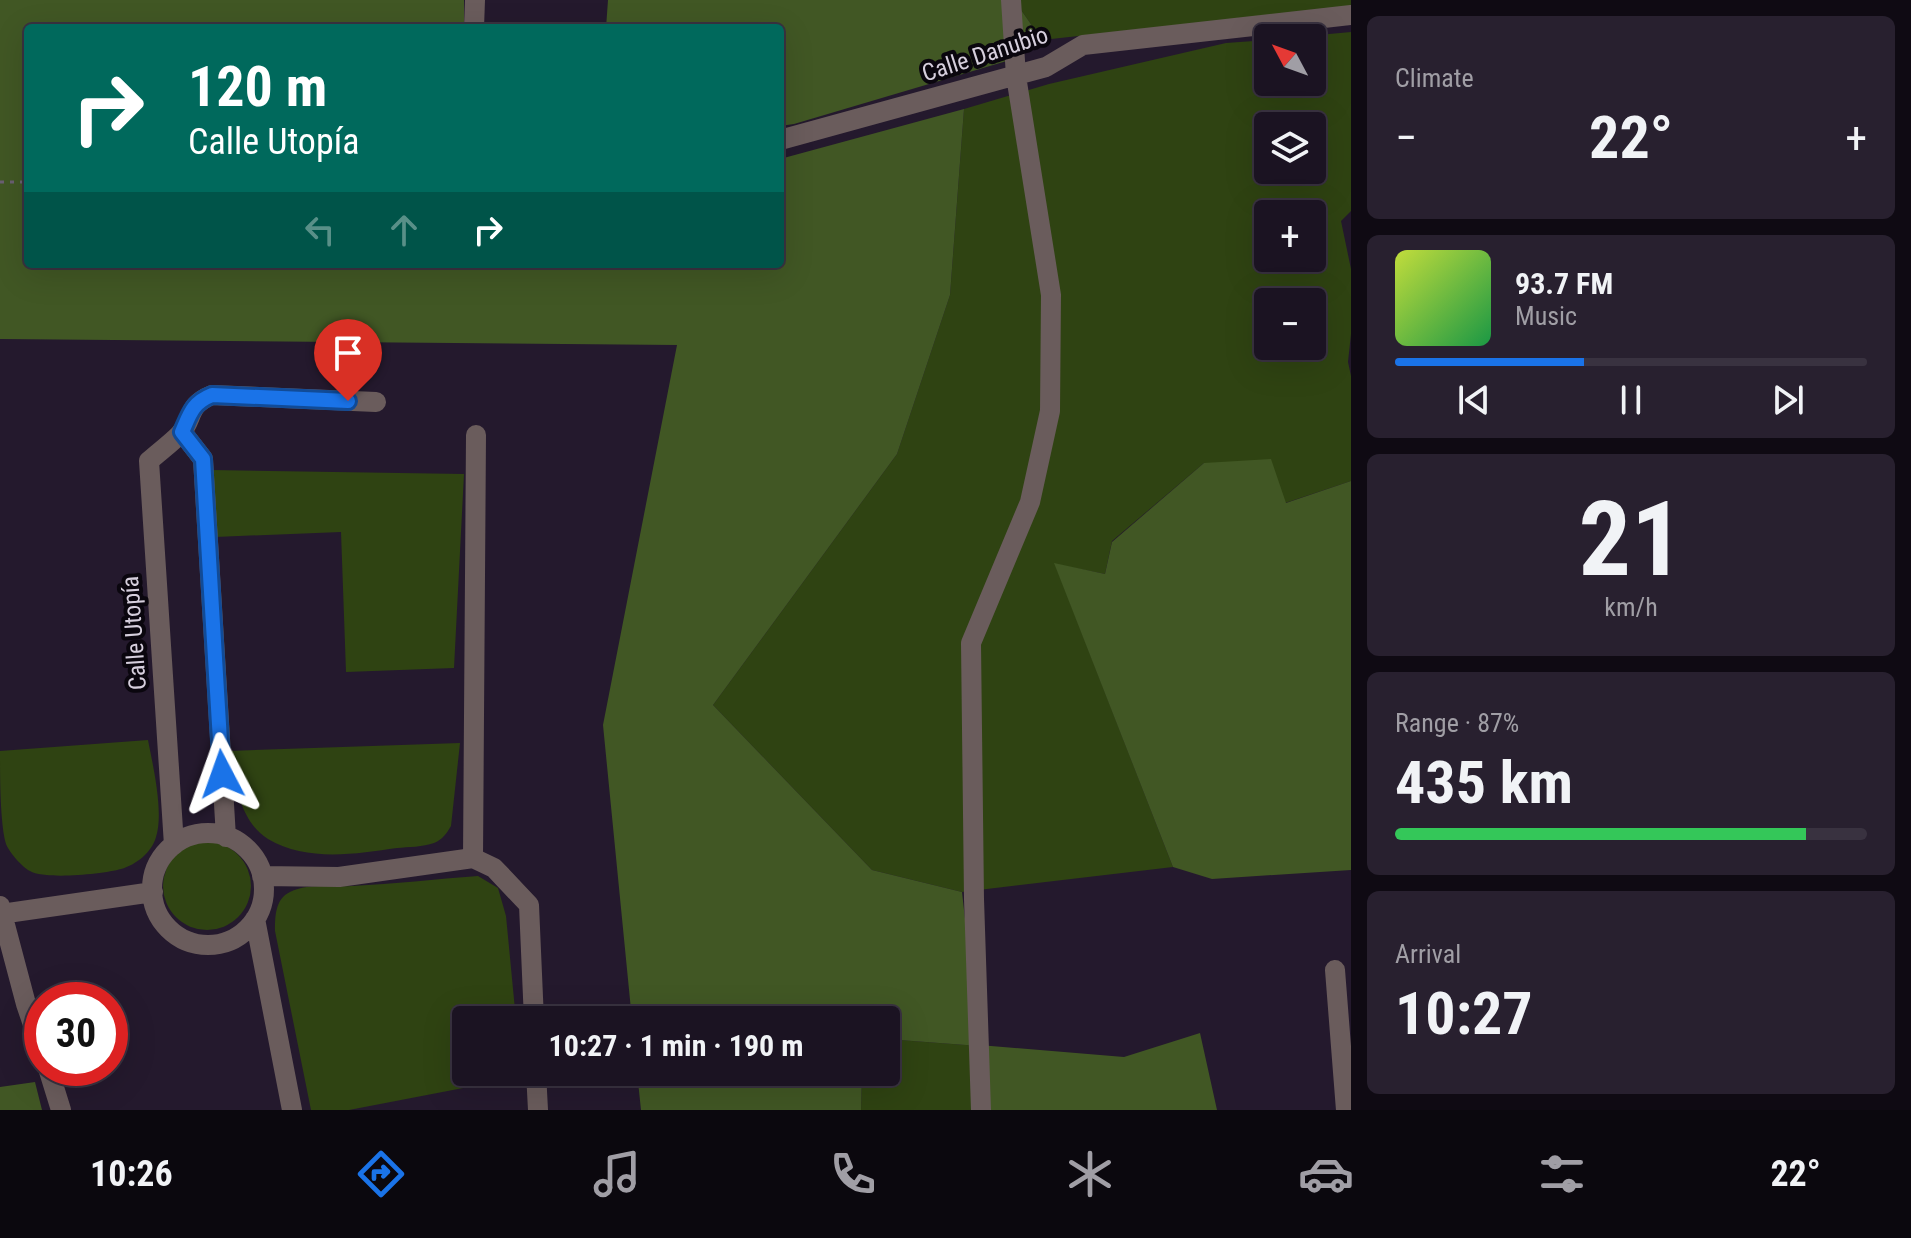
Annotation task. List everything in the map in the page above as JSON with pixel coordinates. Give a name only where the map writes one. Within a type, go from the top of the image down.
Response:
[{"type":"street","points":[[474,24],[475,0]]},
{"type":"street","points":[[981,1110],[974,899],[971,643],[1030,502],[1050,411],[1051,295],[1016,76],[1011,0]]},
{"type":"street","name":"Calle Danubio","points":[[784,139],[1046,67],[1083,45],[1351,15]]},
{"type":"street","name":"Calle Utopía","points":[[174,845],[149,461],[182,432],[192,409],[200,400],[212,395],[376,402]]},
{"type":"street","points":[[182,432],[203,459],[226,837]]},
{"type":"street","points":[[473,858],[476,435]]},
{"type":"street","points":[[201,834],[226,837],[250,852],[259,868],[264,885],[262,903],[255,919],[243,933],[226,942],[208,945],[189,943],[160,920],[153,902],[152,883],[157,865],[168,850],[184,839],[201,834]]},
{"type":"street","points":[[262,876],[339,877],[473,858],[494,868],[529,905],[533,1006]]},
{"type":"street","points":[[24,997],[1,911],[153,892]]},
{"type":"street","points":[[255,919],[292,1110]]},
{"type":"street","points":[[1335,970],[1346,1110]]},
{"type":"street","points":[[54,1086],[61,1110]]},
{"type":"street","points":[[537,1086],[538,1110]]},
{"type":"path","points":[[0,182],[24,182]]},
{"type":"green space","points":[[0,0],[464,0],[464,24],[24,24],[24,268],[784,268],[784,158],[964,109],[950,295],[897,454],[713,705],[872,870],[962,892],[979,1045],[1124,1057],[1200,1033],[1217,1110],[984,1110],[979,1046],[900,1040],[900,1006],[631,1006],[603,725],[677,345],[0,339]]},
{"type":"green space","points":[[608,0],[1014,0],[1042,40],[1010,60],[784,125],[784,24],[606,24]]},
{"type":"green space","points":[[1014,0],[1351,0],[1351,6],[1042,40]]},
{"type":"green space","points":[[1351,32],[1351,211],[1341,221],[1351,269],[1348,362],[1351,376],[1351,481],[1285,503],[1204,463],[1112,541],[1105,574],[1055,564],[1173,867],[962,892],[872,870],[713,705],[897,454],[950,295],[964,109],[1049,84],[1226,43],[1254,41],[1254,96],[1326,96],[1326,34]]},
{"type":"green space","points":[[1271,459],[1286,503],[1351,481],[1351,870],[1212,879],[1173,867],[1054,563],[1105,574],[1112,542],[1204,463]]},
{"type":"green space","points":[[211,470],[464,474],[454,668],[346,672],[341,532],[215,537]]},
{"type":"green space","points":[[148,740],[159,815],[154,843],[143,857],[113,871],[61,876],[30,871],[16,859],[4,835],[0,751]]},
{"type":"green space","points":[[460,743],[451,826],[442,838],[425,845],[348,854],[298,851],[258,832],[240,800],[228,751]]},
{"type":"green space","points":[[207,842],[224,846],[238,855],[247,869],[251,886],[247,903],[238,917],[224,926],[207,930],[190,926],[176,917],[167,903],[163,886],[167,869],[176,855],[190,846]]},
{"type":"green space","points":[[478,876],[498,888],[506,916],[515,1006],[452,1006],[452,1086],[474,1086],[349,1110],[311,1110],[275,931],[277,909],[285,895],[297,889]]},
{"type":"green space","points":[[900,1040],[979,1046],[984,1110],[861,1110],[862,1086],[900,1086]]},
{"type":"green space","points":[[24,1084],[36,1086],[42,1110],[0,1110],[0,1087]]},
{"type":"green space","points":[[638,1086],[862,1086],[861,1110],[641,1110]]},
{"type":"route","points":[[222,774],[203,459],[182,432],[192,409],[200,400],[212,395],[348,401]]}]
